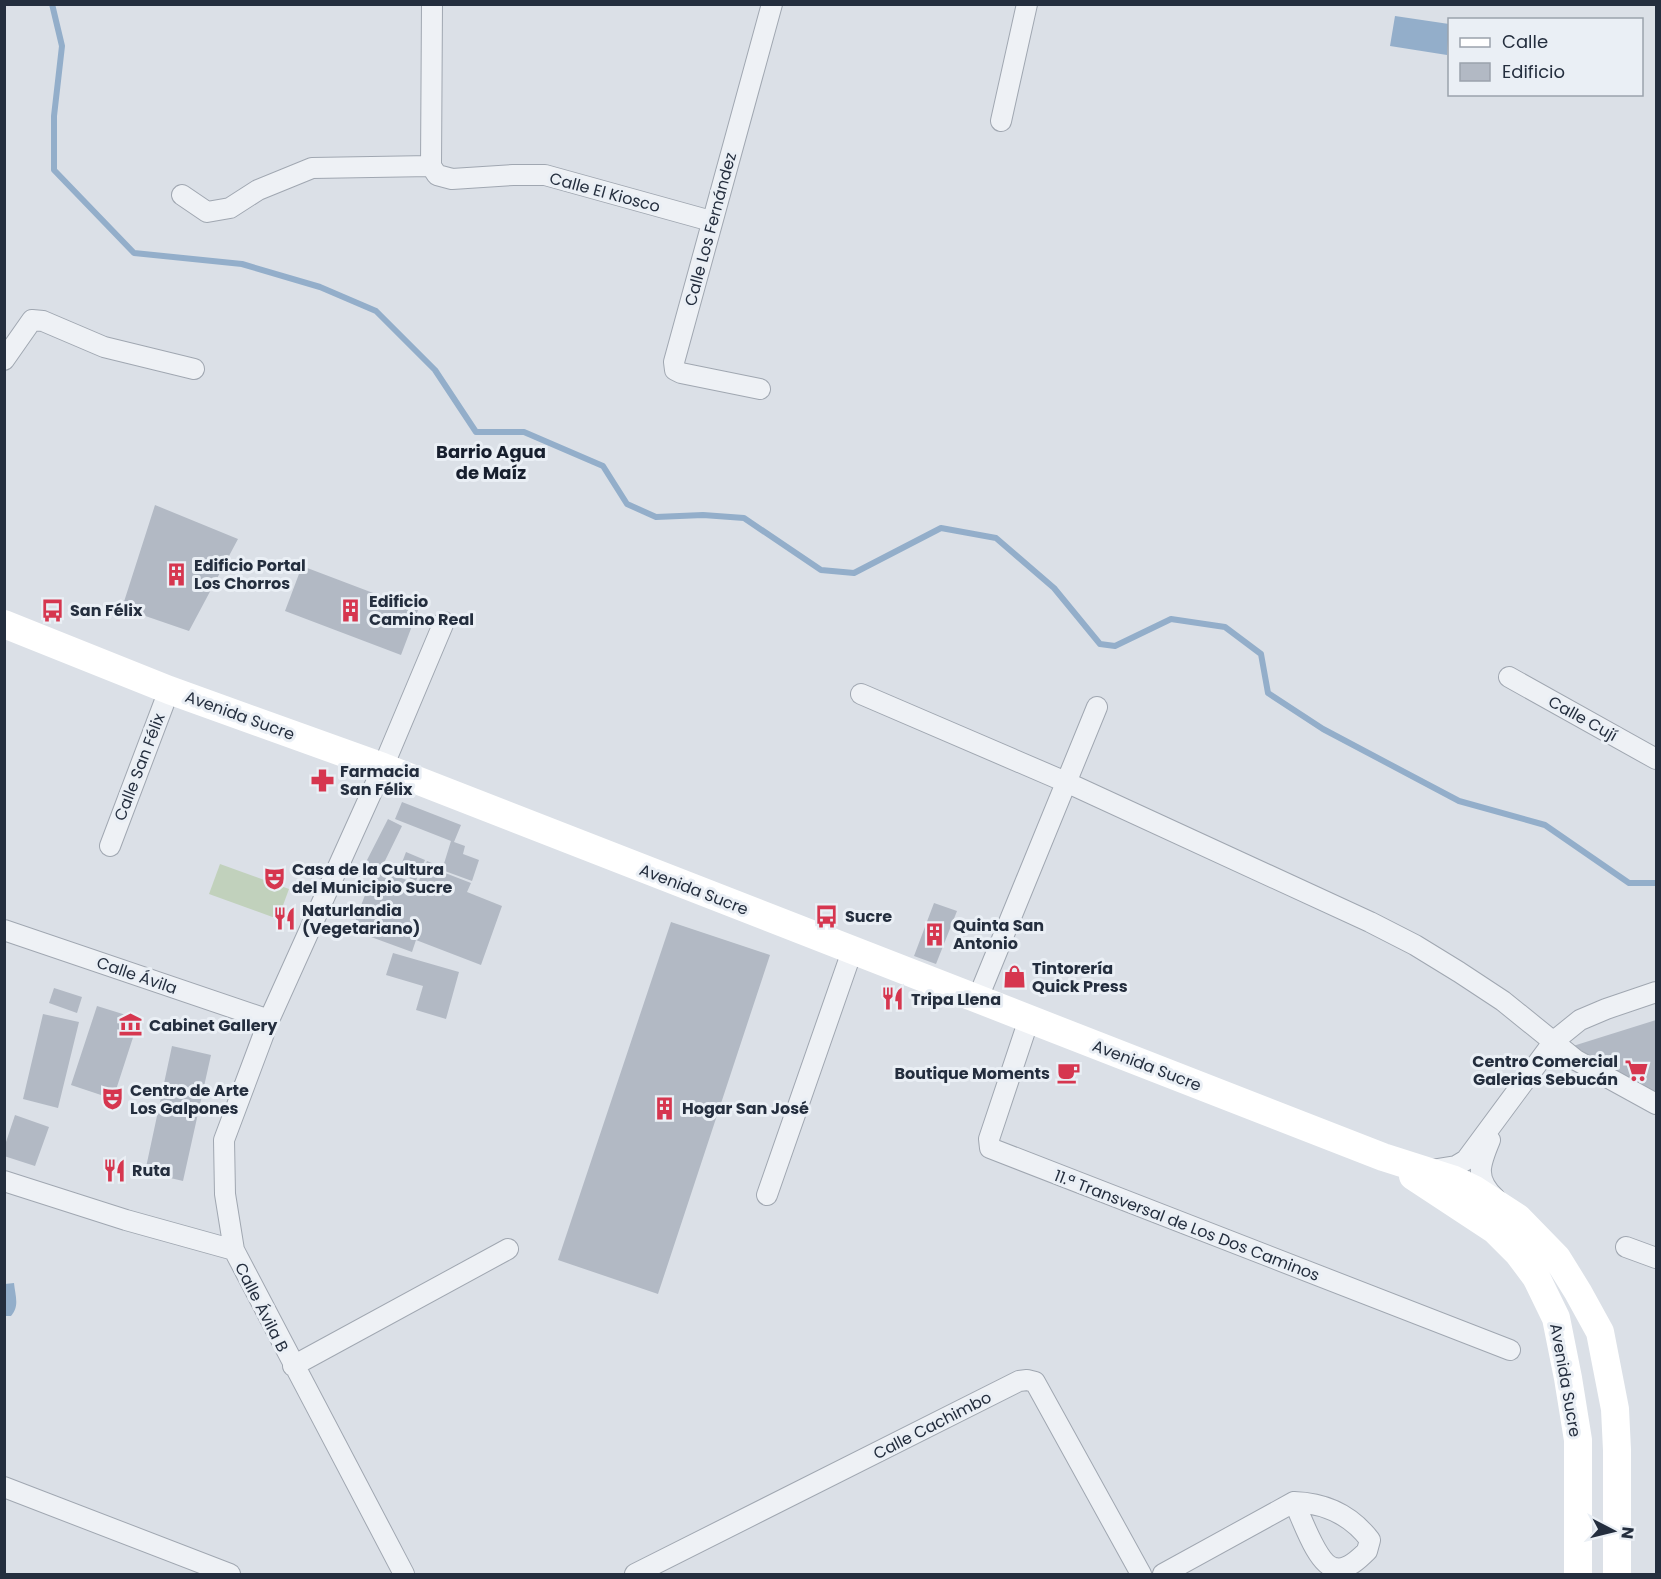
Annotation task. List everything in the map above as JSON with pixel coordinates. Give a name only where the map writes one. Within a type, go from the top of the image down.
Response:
[{"type":"main road","name":"Avenida Sucre","points":[[4,624],[169,690],[383,767],[1383,1157],[1429,1170],[1475,1190],[1529,1227],[1557,1258],[1600,1332],[1615,1409],[1617,1575]]},
{"type":"main road","name":"Avenida Sucre","points":[[1383,1157],[1496,1230],[1536,1276],[1556,1318],[1578,1440],[1578,1575]]},
{"type":"street","points":[[182,195],[207,212],[230,208],[258,190],[312,168],[431,166],[432,4]]},
{"type":"street","name":"Calle Los Fernández","points":[[760,389],[681,373],[675,370],[674,362],[772,4]]},
{"type":"street","points":[[1001,121],[1027,4]]},
{"type":"street","name":"Calle El Kiosco","points":[[431,166],[437,175],[452,179],[545,175],[711,221]]},
{"type":"street","points":[[4,360],[32,320],[43,321],[104,347],[195,369]]},
{"type":"street","points":[[234,1250],[225,1194],[224,1140],[269,1020],[383,767],[444,622]]},
{"type":"street","name":"Calle Cují","points":[[1509,677],[1656,759]]},
{"type":"street","name":"Calle San Félix","points":[[110,846],[169,690]]},
{"type":"street","points":[[861,694],[1068,783],[1415,945],[1503,1000],[1576,1060],[1656,1104]]},
{"type":"street","points":[[978,998],[1098,707]]},
{"type":"street","name":"Calle Ávila","points":[[4,930],[269,1020]]},
{"type":"street","points":[[767,1195],[852,951]]},
{"type":"street","points":[[1429,1170],[1456,1166],[1466,1160],[1554,1041],[1580,1020],[1656,992]]},
{"type":"street","name":"11.ª Transversal de Los Dos Caminos","points":[[1029,1019],[989,1140],[990,1148],[1510,1350]]},
{"type":"street","points":[[1501,1113],[1480,1163],[1481,1175],[1484,1185],[1492,1196],[1518,1218]]},
{"type":"street","name":"Calle Ávila B","points":[[4,1181],[126,1220],[234,1250],[404,1575]]},
{"type":"street","points":[[1626,1247],[1656,1258]]},
{"type":"street","points":[[293,1366],[508,1249]]},
{"type":"street","name":"Calle Cachimbo","points":[[635,1575],[1019,1381],[1027,1380],[1035,1382],[1141,1575]]},
{"type":"street","points":[[4,1486],[230,1575]]},
{"type":"street","points":[[1163,1575],[1294,1502]]},
{"type":"green space","points":[[220,864],[289,889],[278,919],[209,894]]},
{"type":"water","points":[[1395,16],[1448,24],[1447,55],[1390,46]]},
{"type":"water","points":[[14,1283],[16,1300],[14,1312],[11,1316],[5,1316],[5,1284]]},
{"type":"building","name":"Edificio Portal Los Chorros","points":[[155,505],[238,539],[189,631],[122,608]]},
{"type":"building","name":"Edificio Camino Real","points":[[302,566],[418,610],[401,655],[285,611]]},
{"type":"building","points":[[402,802],[461,825],[454,842],[465,846],[463,854],[479,860],[472,881],[442,870],[451,841],[395,819]]},
{"type":"building","points":[[388,819],[402,826],[381,869],[366,862]]},
{"type":"building","points":[[406,852],[425,860],[416,881],[398,873]]},
{"type":"building","points":[[427,861],[441,867],[440,871],[471,883],[467,892],[502,906],[481,965],[416,940],[412,952],[352,930],[375,868],[433,890],[434,887],[419,881]]},
{"type":"building","name":"Quinta San Antonio","points":[[934,903],[957,911],[936,964],[914,956]]},
{"type":"building","name":"Hogar San José","points":[[671,922],[770,955],[658,1294],[558,1260]]},
{"type":"building","points":[[393,953],[459,972],[446,1019],[416,1010],[423,986],[386,975]]},
{"type":"building","points":[[54,988],[82,997],[77,1013],[49,1003]]},
{"type":"building","points":[[97,1006],[139,1019],[113,1099],[71,1085]]},
{"type":"building","points":[[43,1014],[79,1022],[58,1108],[23,1099]]},
{"type":"building","name":"Centro Comercial Galerias Sebucán","points":[[1656,1020],[1656,1093],[1573,1046]]},
{"type":"building","points":[[172,1046],[211,1055],[183,1181],[145,1172]]},
{"type":"building","points":[[15,1115],[49,1127],[35,1166],[4,1156],[4,1148]]},
{"type":"waterway","points":[[52,4],[62,46],[54,116],[54,170],[134,253],[242,264],[320,287],[376,311],[435,370],[476,432],[524,432],[603,466],[627,504],[656,517],[703,515],[744,518],[821,570],[854,573],[941,528],[996,538],[1054,588],[1100,644],[1115,646],[1171,619],[1225,627],[1261,654],[1268,693],[1323,729],[1459,801],[1545,825],[1629,883],[1656,883]]},
{"type":"place","name":"Edificio Portal Los Chorros","points":[[176,574]]},
{"type":"place","name":"San Félix","points":[[52,610]]},
{"type":"place","name":"Edificio Camino Real","points":[[351,610]]},
{"type":"place","name":"Farmacia San Félix","points":[[322,780]]},
{"type":"place","name":"Casa de la Cultura del Municipio Sucre","points":[[274,878]]},
{"type":"place","name":"Sucre","points":[[827,916]]},
{"type":"place","name":"Naturlandia (Vegetariano)","points":[[284,919]]},
{"type":"place","name":"Quinta San Antonio","points":[[935,934]]},
{"type":"place","name":"Tintorería Quick Press","points":[[1014,977]]},
{"type":"place","name":"Tripa Llena","points":[[893,999]]},
{"type":"place","name":"Cabinet Gallery","points":[[131,1025]]},
{"type":"place","name":"Centro Comercial Galerias Sebucán","points":[[1636,1070]]},
{"type":"place","name":"Boutique Moments","points":[[1068,1073]]},
{"type":"place","name":"Centro de Arte Los Galpones","points":[[112,1099]]},
{"type":"place","name":"Hogar San José","points":[[664,1108]]},
{"type":"place","name":"Ruta","points":[[114,1170]]},
{"type":"district","name":"Barrio Agua de Maíz","points":[[491,462]]}]
